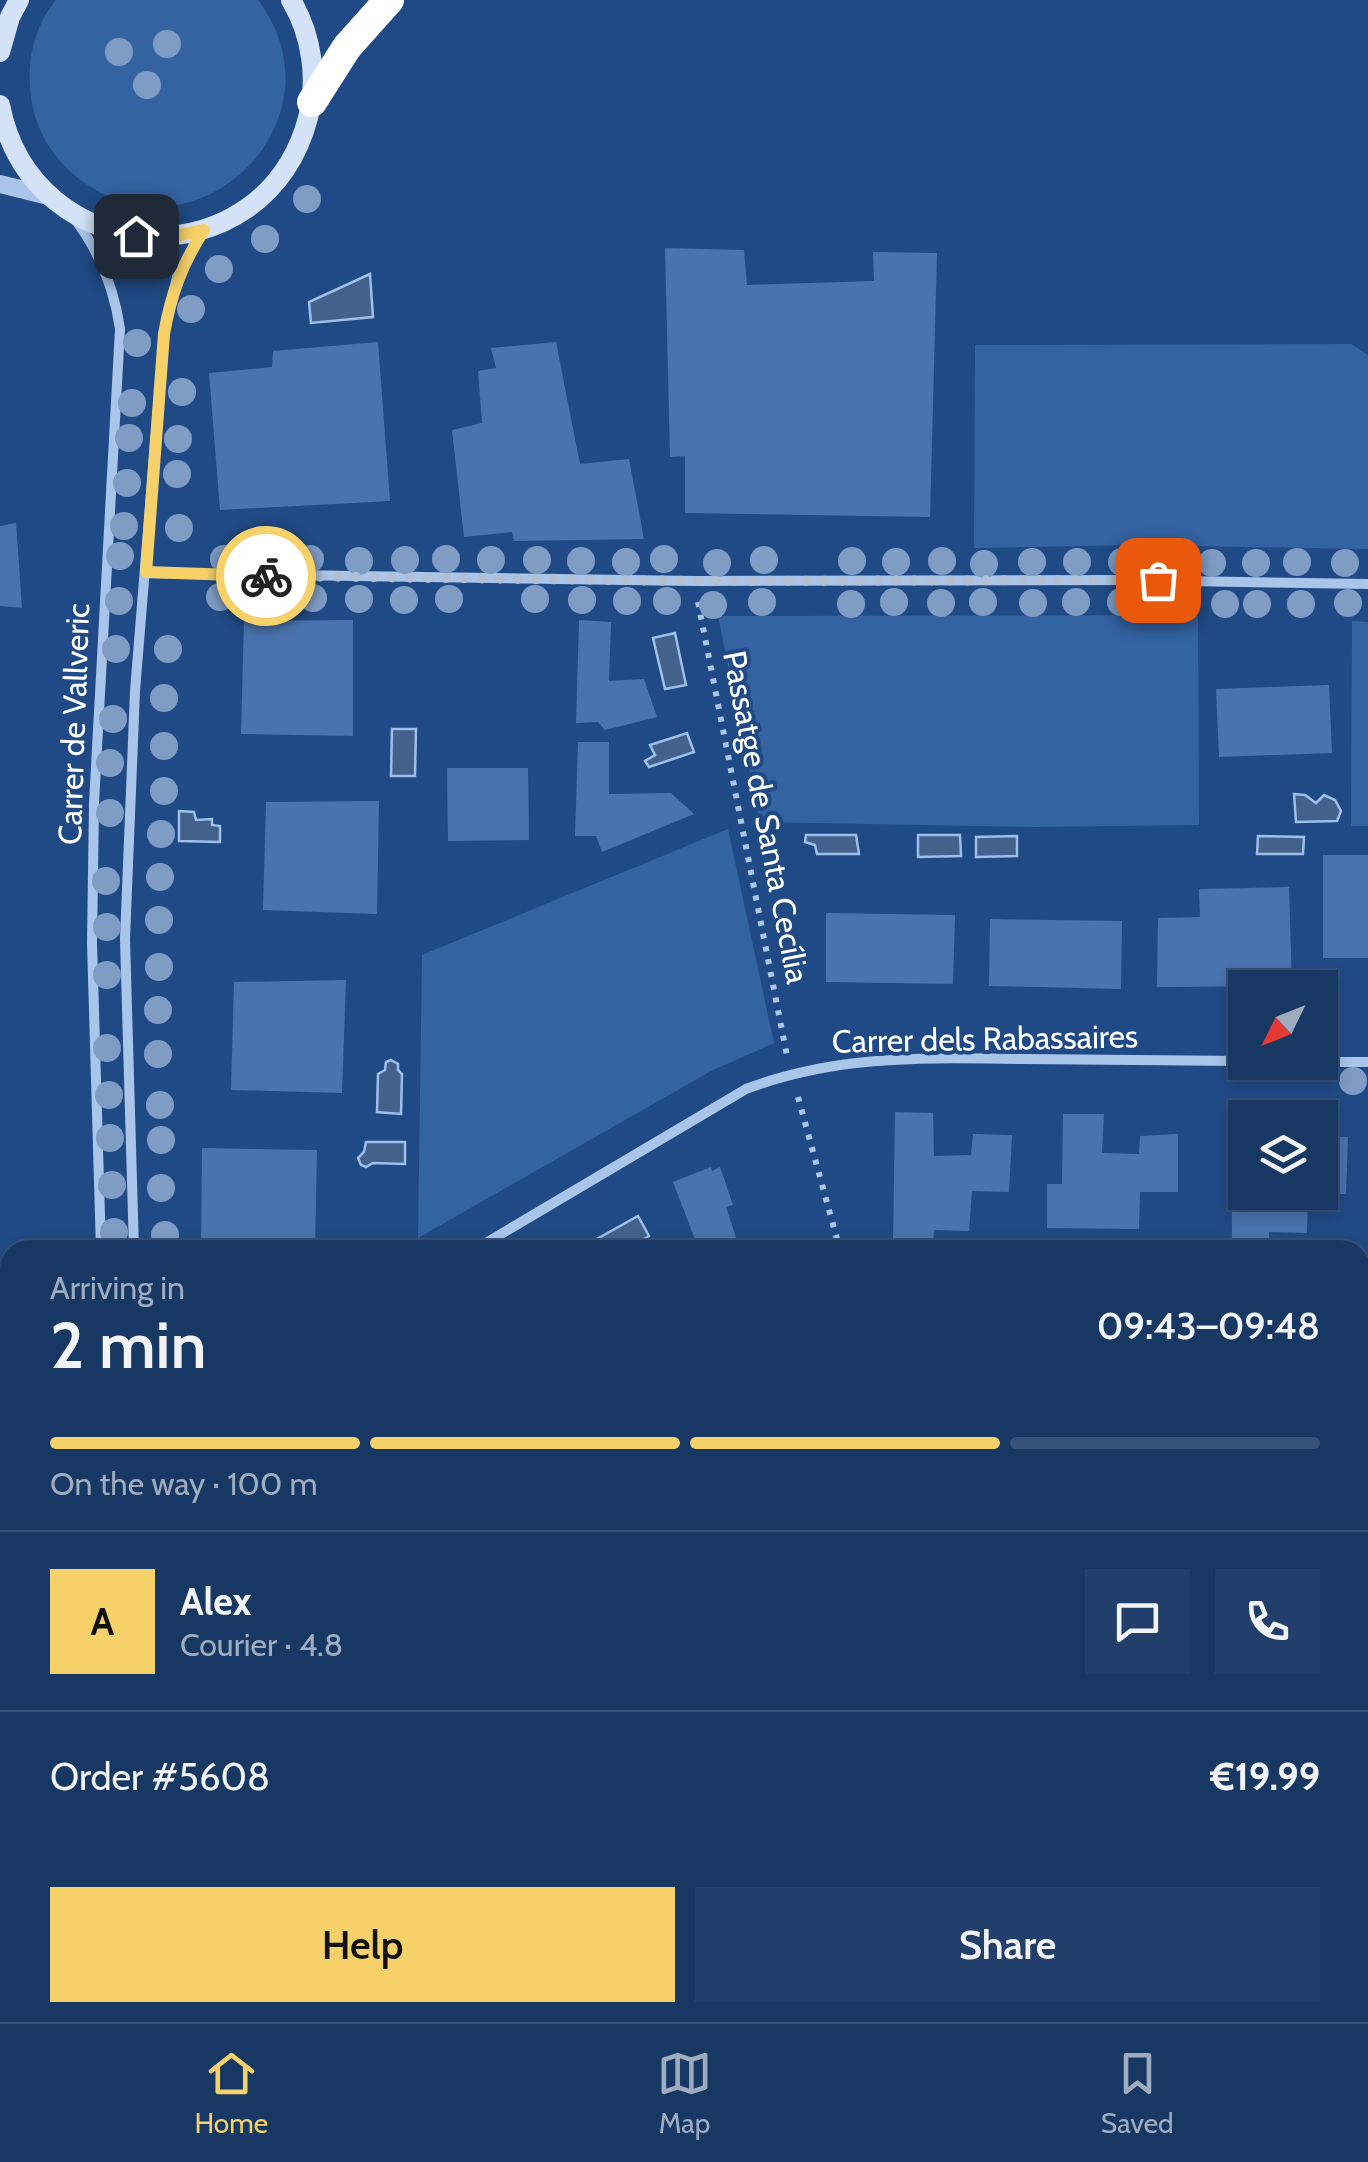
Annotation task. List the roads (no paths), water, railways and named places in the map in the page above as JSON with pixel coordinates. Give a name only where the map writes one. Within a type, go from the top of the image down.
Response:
[{"type":"highway","points":[[312,102],[347,47],[389,0]]},
{"type":"main road","points":[[0,52],[19,0]]},
{"type":"main road","points":[[0,106],[14,150],[48,196],[71,213],[102,228],[136,236],[170,237],[204,230],[236,216],[276,181],[303,137],[312,102],[311,54],[293,2]]},
{"type":"street","points":[[0,184],[48,196]]},
{"type":"street","name":"Carrer de Vallveric","points":[[71,213],[105,268],[116,298],[120,330],[94,804],[92,963],[101,1240]]},
{"type":"street","name":"Carrer de Vallveric","points":[[134,1240],[125,938],[135,690],[164,334],[170,300],[185,260],[204,230]]},
{"type":"street","points":[[146,572],[695,581],[1368,584]]},
{"type":"street","name":"Carrer dels Rabassaires","points":[[491,1240],[746,1089],[791,1072],[836,1064],[928,1058],[1228,1061]]},
{"type":"street","points":[[1338,1062],[1368,1062]]}]
